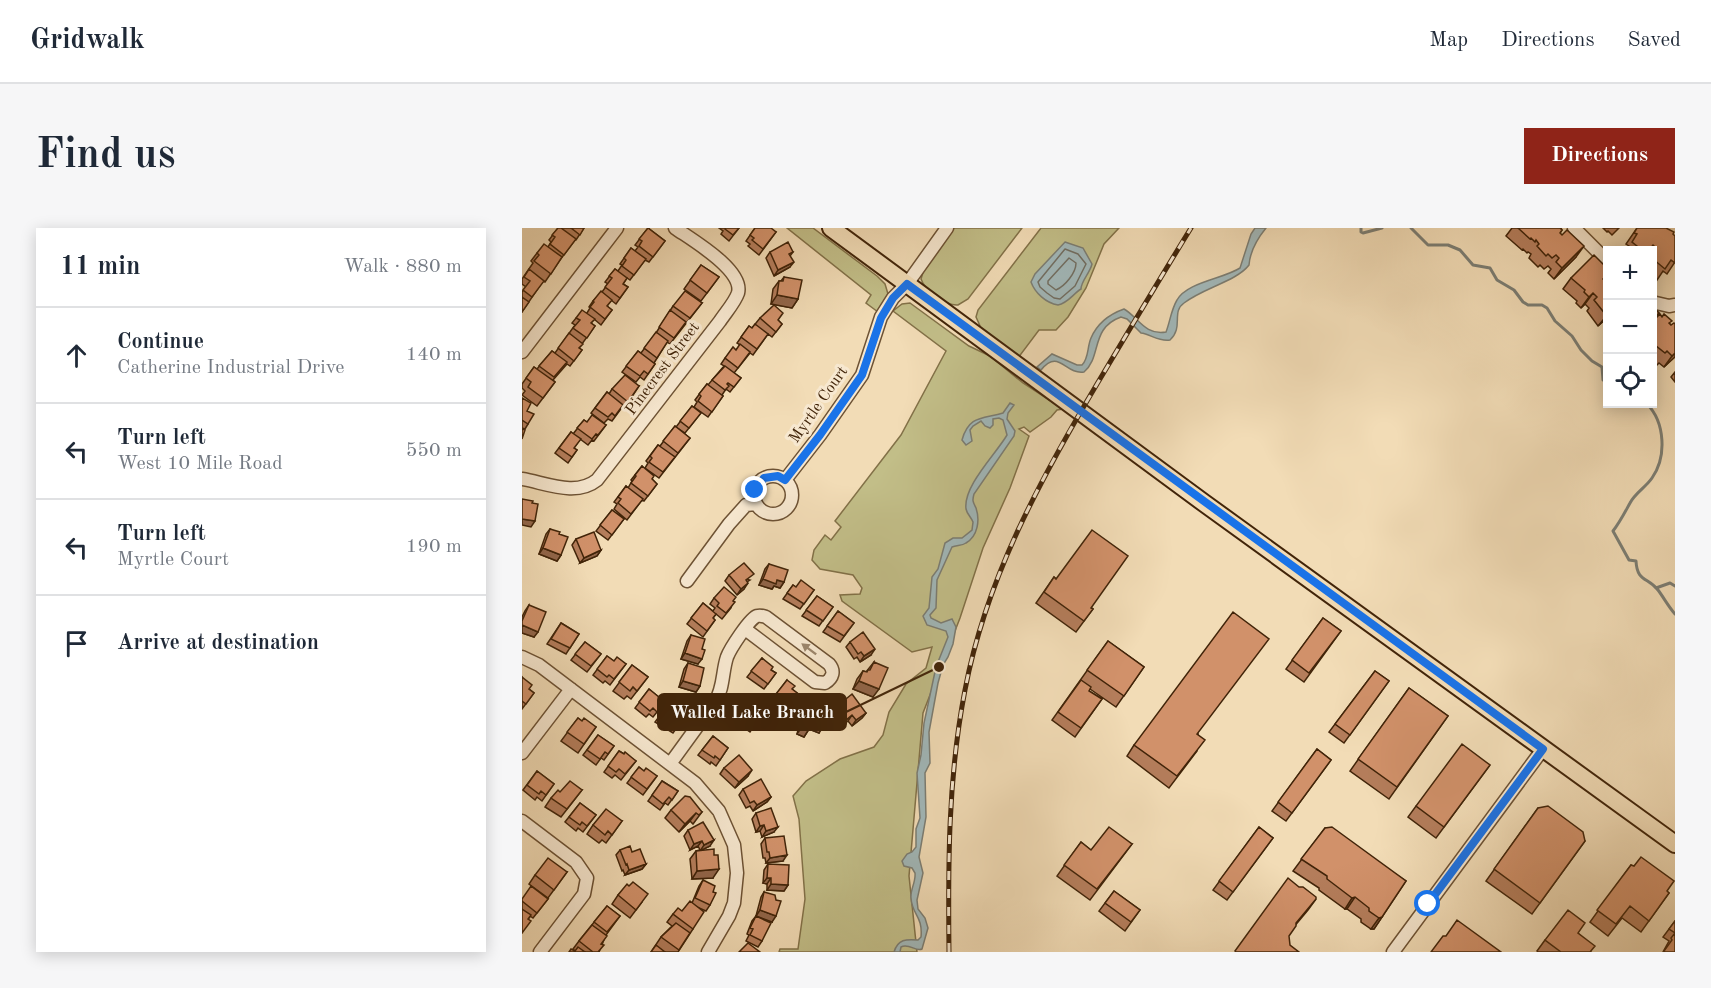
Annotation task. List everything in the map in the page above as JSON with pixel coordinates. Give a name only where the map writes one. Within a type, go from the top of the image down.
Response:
[{"type":"main road","points":[[831,228],[1675,844]]},
{"type":"street","points":[[522,352],[617,228]]},
{"type":"street","name":"Pinecrest Street","points":[[522,479],[570,489],[582,489],[593,483],[607,469],[738,295],[739,285],[730,269],[675,228]]},
{"type":"street","name":"Myrtle Court","points":[[785,480],[862,375],[881,318],[893,298],[907,284],[947,228]]},
{"type":"street","points":[[1574,228],[1603,257]]},
{"type":"street","points":[[1657,303],[1675,305]]},
{"type":"street","points":[[687,582],[729,524],[746,505],[756,504],[768,513],[776,514],[788,507],[792,493],[785,480],[778,476],[764,478],[755,490],[756,504]]},
{"type":"street","points":[[670,764],[718,697],[728,654],[745,629],[756,616],[766,617],[829,664],[833,670],[831,679],[825,683],[815,682],[745,629]]},
{"type":"street","points":[[522,657],[539,665],[695,783],[724,820],[734,845],[737,873],[734,903],[726,922],[708,952]]},
{"type":"street","points":[[522,753],[571,689]]},
{"type":"street","points":[[1393,952],[1543,749]]},
{"type":"street","points":[[522,821],[576,862],[587,878],[584,894],[540,952]]},
{"type":"shaded area","points":[[787,228],[813,228],[877,276],[885,284],[888,294],[878,312],[866,303],[871,295]]},
{"type":"shaded area","points":[[954,228],[1022,228],[968,299],[958,305],[937,297],[923,284],[921,279],[924,269]]},
{"type":"shaded area","points":[[1041,228],[1119,228],[1104,244],[1086,288],[1068,317],[1056,330],[1039,330],[1018,358],[981,328],[976,317],[978,310]]},
{"type":"shaded area","points":[[910,303],[969,346],[990,356],[1023,383],[1063,409],[1057,410],[1030,432],[1024,427],[1019,429],[1029,436],[1010,488],[983,548],[960,618],[923,713],[909,876],[917,952],[779,952],[780,949],[798,949],[805,899],[799,819],[793,796],[806,781],[840,759],[874,747],[883,735],[889,712],[906,684],[926,668],[932,647],[912,652],[842,601],[840,595],[860,594],[862,588],[853,575],[820,569],[812,560],[814,550],[825,535],[831,540],[841,527],[835,521],[901,435],[946,351],[893,311],[902,304]]},
{"type":"water","points":[[1255,228],[1266,228],[1254,246],[1249,265],[1236,276],[1184,303],[1178,311],[1176,330],[1170,340],[1162,340],[1141,333],[1127,319],[1121,317],[1111,322],[1100,335],[1093,359],[1084,372],[1077,372],[1053,361],[1041,370],[1037,367],[1052,354],[1082,365],[1086,359],[1091,338],[1100,324],[1124,309],[1152,331],[1166,332],[1175,304],[1182,294],[1197,285],[1240,268]]},
{"type":"water","points":[[1065,242],[1083,248],[1092,264],[1081,289],[1058,305],[1042,297],[1031,282],[1035,274]]},
{"type":"water","points":[[1010,403],[1014,405],[1007,419],[1015,431],[1014,436],[974,494],[973,501],[978,518],[975,532],[963,545],[952,547],[937,580],[936,608],[930,615],[931,618],[941,623],[952,619],[956,627],[953,644],[938,683],[929,732],[930,763],[925,773],[926,817],[919,857],[923,873],[917,900],[918,909],[925,918],[928,928],[922,949],[904,946],[901,947],[900,952],[894,952],[900,942],[918,940],[921,937],[919,920],[911,898],[915,873],[912,868],[904,866],[902,861],[916,847],[916,829],[920,818],[917,773],[924,723],[936,667],[948,637],[946,631],[927,625],[923,616],[929,608],[932,577],[938,569],[945,543],[953,538],[962,538],[972,530],[973,522],[966,509],[966,500],[975,480],[1007,435],[1003,420],[999,418],[993,419],[993,425],[990,428],[981,421],[973,426],[970,430],[972,441],[966,445],[962,440],[965,432],[978,419],[1003,413]]},
{"type":"building","points":[[558,228],[576,239],[564,255],[550,244],[555,237],[552,235]]},
{"type":"building","points":[[571,228],[584,228],[580,235]]},
{"type":"building","points":[[648,228],[665,241],[653,257],[639,246],[642,241],[639,239]]},
{"type":"building","points":[[726,228],[739,228],[733,235]]},
{"type":"building","points":[[755,228],[771,228],[776,232],[763,249],[752,240],[754,238],[750,235]]},
{"type":"building","points":[[1518,228],[1560,228],[1562,235],[1567,230],[1584,246],[1562,268],[1556,262],[1559,258],[1556,255],[1552,258],[1548,254],[1546,256],[1537,246],[1539,244],[1536,240],[1535,242],[1530,239]]},
{"type":"building","points":[[1637,228],[1666,228],[1674,232],[1675,263],[1671,260],[1665,269],[1657,262],[1657,246],[1637,246],[1632,242],[1637,234],[1634,233]]},
{"type":"building","points":[[788,242],[793,252],[789,254],[794,262],[778,270],[770,252]]},
{"type":"building","points":[[544,244],[562,257],[551,274],[534,261]]},
{"type":"building","points":[[631,248],[646,259],[634,275],[622,266]]},
{"type":"building","points":[[1594,255],[1603,264],[1603,311],[1594,300],[1597,297],[1593,293],[1589,297],[1584,292],[1585,290],[1571,278]]},
{"type":"building","points":[[701,265],[719,277],[707,293],[690,280]]},
{"type":"building","points":[[529,269],[544,281],[532,297],[523,290],[530,281],[524,277]]},
{"type":"building","points":[[615,269],[627,278],[623,284],[628,287],[620,298],[605,287],[612,278],[609,276]]},
{"type":"building","points":[[784,277],[802,280],[798,299],[777,295],[779,281],[783,281]]},
{"type":"building","points":[[601,291],[612,300],[607,306],[612,310],[605,319],[590,307]]},
{"type":"building","points":[[685,291],[702,303],[690,318],[673,306]]},
{"type":"building","points":[[522,297],[529,302],[522,312]]},
{"type":"building","points":[[774,305],[783,313],[778,320],[782,324],[776,332],[760,318]]},
{"type":"building","points":[[582,310],[595,319],[591,323],[595,326],[587,338],[573,328],[580,320],[576,318]]},
{"type":"building","points":[[670,310],[686,322],[674,338],[659,327]]},
{"type":"building","points":[[1660,314],[1662,317],[1664,314],[1672,321],[1669,323],[1671,325],[1675,324],[1675,353],[1672,356],[1667,351],[1665,353],[1657,347],[1657,317]]},
{"type":"building","points":[[755,324],[768,334],[757,349],[741,337],[749,326],[752,328]]},
{"type":"building","points":[[656,332],[668,341],[657,358],[644,348]]},
{"type":"building","points":[[569,333],[583,344],[579,348],[582,350],[574,361],[558,348]]},
{"type":"building","points":[[740,344],[750,352],[738,368],[725,358],[733,347],[736,350]]},
{"type":"building","points":[[552,351],[567,362],[554,377],[539,366]]},
{"type":"building","points":[[638,351],[655,364],[648,374],[644,371],[640,376],[626,366]]},
{"type":"building","points":[[725,366],[741,378],[734,387],[728,383],[729,386],[725,390],[712,380]]},
{"type":"building","points":[[534,367],[555,382],[543,398],[528,387],[531,382],[526,378]]},
{"type":"building","points":[[625,375],[639,386],[628,402],[612,389]]},
{"type":"building","points":[[707,384],[723,396],[712,412],[698,401],[701,396],[699,394]]},
{"type":"building","points":[[607,392],[623,405],[615,416],[612,413],[608,417],[595,408]]},
{"type":"building","points":[[522,398],[531,403],[527,411],[534,414],[528,424],[522,420]]},
{"type":"building","points":[[692,406],[701,413],[689,428],[680,421]]},
{"type":"building","points":[[592,415],[606,425],[592,439],[577,428],[584,420],[587,422]]},
{"type":"building","points":[[675,426],[690,438],[678,453],[663,441]]},
{"type":"building","points":[[571,432],[581,439],[574,448],[577,450],[572,457],[559,448]]},
{"type":"building","points":[[658,445],[675,457],[663,472],[649,462],[652,458],[650,456]]},
{"type":"building","points":[[642,466],[654,476],[652,479],[657,484],[648,496],[631,483]]},
{"type":"building","points":[[626,486],[643,499],[631,514],[618,503],[621,499],[618,497]]},
{"type":"building","points":[[522,499],[538,504],[535,521],[522,519]]},
{"type":"building","points":[[612,510],[624,519],[612,535],[600,525]]},
{"type":"building","points":[[550,529],[568,537],[561,555],[543,548]]},
{"type":"building","points":[[1092,530],[1128,556],[1084,621],[1044,592]]},
{"type":"building","points":[[594,532],[601,550],[584,558],[576,539]]},
{"type":"building","points":[[744,563],[754,574],[746,580],[748,583],[741,589],[729,575]]},
{"type":"building","points":[[769,564],[788,570],[784,582],[777,580],[776,584],[763,579]]},
{"type":"building","points":[[801,580],[814,590],[804,604],[787,593]]},
{"type":"building","points":[[724,587],[736,597],[733,601],[735,602],[726,613],[717,606],[719,603],[714,598]]},
{"type":"building","points":[[817,596],[833,607],[823,621],[806,610]]},
{"type":"building","points":[[703,603],[716,614],[713,618],[715,620],[707,631],[691,618]]},
{"type":"building","points":[[529,605],[546,612],[538,632],[522,625]]},
{"type":"building","points":[[838,611],[854,623],[844,636],[827,626]]},
{"type":"building","points":[[1233,612],[1269,639],[1197,734],[1205,740],[1177,776],[1134,745]]},
{"type":"building","points":[[1323,618],[1341,631],[1309,673],[1292,660]]},
{"type":"building","points":[[561,623],[579,634],[570,648],[551,639]]},
{"type":"building","points":[[863,632],[875,649],[864,656],[861,652],[858,654],[850,642]]},
{"type":"building","points":[[691,635],[705,639],[702,659],[685,653]]},
{"type":"building","points":[[1108,641],[1144,667],[1124,696],[1087,670]]},
{"type":"building","points":[[585,642],[601,654],[591,666],[575,654]]},
{"type":"building","points":[[607,656],[614,661],[617,657],[626,664],[614,679],[609,675],[607,677],[597,669]]},
{"type":"building","points":[[762,658],[773,667],[771,670],[776,673],[768,684],[751,671]]},
{"type":"building","points":[[874,662],[888,668],[879,689],[859,681],[863,671],[870,670]]},
{"type":"building","points":[[688,663],[704,668],[700,686],[683,681]]},
{"type":"building","points":[[632,665],[648,677],[637,691],[633,687],[630,691],[619,682]]},
{"type":"building","points":[[1375,671],[1389,681],[1350,735],[1335,724]]},
{"type":"building","points":[[522,677],[532,685],[529,689],[534,693],[526,704],[522,701]]},
{"type":"building","points":[[787,680],[795,686],[792,689],[801,696],[792,707],[776,694]]},
{"type":"building","points":[[1081,680],[1091,687],[1089,691],[1102,699],[1081,728],[1058,712]]},
{"type":"building","points":[[1409,688],[1448,716],[1397,787],[1358,759]]},
{"type":"building","points":[[649,689],[665,702],[657,712],[653,708],[650,711],[639,702]]},
{"type":"building","points":[[852,694],[866,713],[856,720],[852,715],[846,720],[838,709],[843,705],[841,703]]},
{"type":"building","points":[[578,718],[582,721],[584,718],[596,727],[584,744],[567,732]]},
{"type":"building","points":[[598,735],[614,746],[600,759],[587,750]]},
{"type":"building","points":[[713,736],[728,748],[720,760],[702,750]]},
{"type":"building","points":[[1462,744],[1490,765],[1444,827],[1416,806]]},
{"type":"building","points":[[1317,749],[1331,760],[1292,813],[1278,802]]},
{"type":"building","points":[[619,751],[624,754],[625,752],[636,761],[625,774],[619,769],[616,772],[608,766]]},
{"type":"building","points":[[739,755],[752,770],[739,782],[724,768]]},
{"type":"building","points":[[639,767],[644,771],[646,768],[657,776],[647,789],[631,777]]},
{"type":"building","points":[[537,771],[554,784],[546,795],[541,791],[539,794],[527,785]]},
{"type":"building","points":[[761,779],[771,797],[757,805],[754,801],[750,803],[743,789]]},
{"type":"building","points":[[570,781],[582,790],[567,809],[551,798]]},
{"type":"building","points":[[662,781],[678,791],[672,800],[669,797],[663,804],[652,795]]},
{"type":"building","points":[[685,796],[690,797],[702,812],[699,815],[696,813],[685,824],[671,810]]},
{"type":"building","points":[[580,803],[596,815],[587,826],[582,822],[580,825],[569,817]]},
{"type":"building","points":[[1548,806],[1583,832],[1585,841],[1540,903],[1494,869],[1538,808]]},
{"type":"building","points":[[771,808],[778,827],[766,831],[764,825],[760,826],[756,813]]},
{"type":"building","points":[[606,809],[622,821],[612,835],[608,831],[605,835],[593,825]]},
{"type":"building","points":[[703,822],[714,840],[704,845],[702,841],[694,844],[688,830]]},
{"type":"building","points":[[1109,827],[1132,844],[1097,889],[1064,865],[1081,842],[1091,850]]},
{"type":"building","points":[[1259,827],[1273,838],[1233,892],[1219,881]]},
{"type":"building","points":[[1332,827],[1406,881],[1382,917],[1379,918],[1369,911],[1369,908],[1355,897],[1352,898],[1327,879],[1327,876],[1301,859],[1325,828]]},
{"type":"building","points":[[784,836],[787,855],[770,858],[765,838]]},
{"type":"building","points":[[630,846],[632,852],[640,849],[646,864],[629,870],[620,850]]},
{"type":"building","points":[[714,849],[714,855],[718,855],[719,869],[697,871],[696,851]]},
{"type":"building","points":[[1641,857],[1674,881],[1667,891],[1669,893],[1649,921],[1630,906],[1616,924],[1597,910],[1631,865],[1634,866]]},
{"type":"building","points":[[548,858],[567,872],[554,890],[535,875]]},
{"type":"building","points":[[768,864],[789,865],[788,885],[771,884],[771,878],[767,878]]},
{"type":"building","points":[[1288,878],[1316,897],[1289,936],[1290,945],[1299,952],[1236,952],[1235,951]]},
{"type":"building","points":[[703,880],[715,886],[713,892],[716,893],[710,905],[695,898]]},
{"type":"building","points":[[633,882],[648,894],[636,910],[618,895],[627,884],[629,886]]},
{"type":"building","points":[[531,886],[548,899],[537,913],[522,901]]},
{"type":"building","points":[[1114,891],[1140,910],[1131,922],[1105,903]]},
{"type":"building","points":[[764,892],[775,895],[776,900],[781,901],[776,916],[760,910]]},
{"type":"building","points":[[690,901],[704,912],[693,929],[673,914],[678,908],[682,911]]},
{"type":"building","points":[[607,906],[620,916],[607,932],[594,922]]},
{"type":"building","points":[[522,909],[531,915],[528,919],[531,921],[522,933]]},
{"type":"building","points":[[1568,910],[1585,923],[1578,933],[1595,946],[1590,952],[1561,952],[1545,940]]},
{"type":"building","points":[[756,916],[771,923],[762,941],[750,935],[753,929],[750,928]]},
{"type":"building","points":[[1457,920],[1501,952],[1431,952]]},
{"type":"building","points":[[1675,921],[1675,933],[1669,929]]},
{"type":"building","points":[[676,923],[690,933],[679,950],[661,937]]},
{"type":"building","points":[[592,925],[607,936],[598,952],[593,952],[579,941]]},
{"type":"building","points":[[1675,933],[1675,952],[1665,952],[1664,951]]},
{"type":"building","points":[[748,943],[760,952],[739,952]]},
{"type":"building","points":[[656,945],[665,952],[651,952]]},
{"type":"building","points":[[578,947],[585,952],[569,952],[571,949],[575,951]]},
{"type":"waterway","points":[[1361,228],[1363,233],[1382,228]]},
{"type":"waterway","points":[[1411,228],[1428,245],[1448,245],[1460,250],[1473,265],[1490,268],[1497,280],[1514,290],[1528,305],[1542,305],[1547,308],[1555,321],[1572,336],[1581,350],[1602,367],[1603,380]]},
{"type":"waterway","points":[[1650,408],[1657,420],[1662,440],[1657,470],[1632,499],[1613,531],[1629,560],[1636,561],[1638,573],[1658,590],[1675,614]]},
{"type":"waterway","points":[[1656,588],[1670,583],[1675,586]]},
{"type":"railway","points":[[949,952],[949,853],[955,755],[965,690],[986,609],[1018,531],[1055,457],[1191,228]]},
{"type":"place","name":"Walled Lake Branch","points":[[939,667]]},
{"type":"route","points":[[755,490],[764,478],[778,476],[785,480],[820,435],[862,375],[881,318],[893,298],[907,284],[1543,749],[1428,904]]}]
